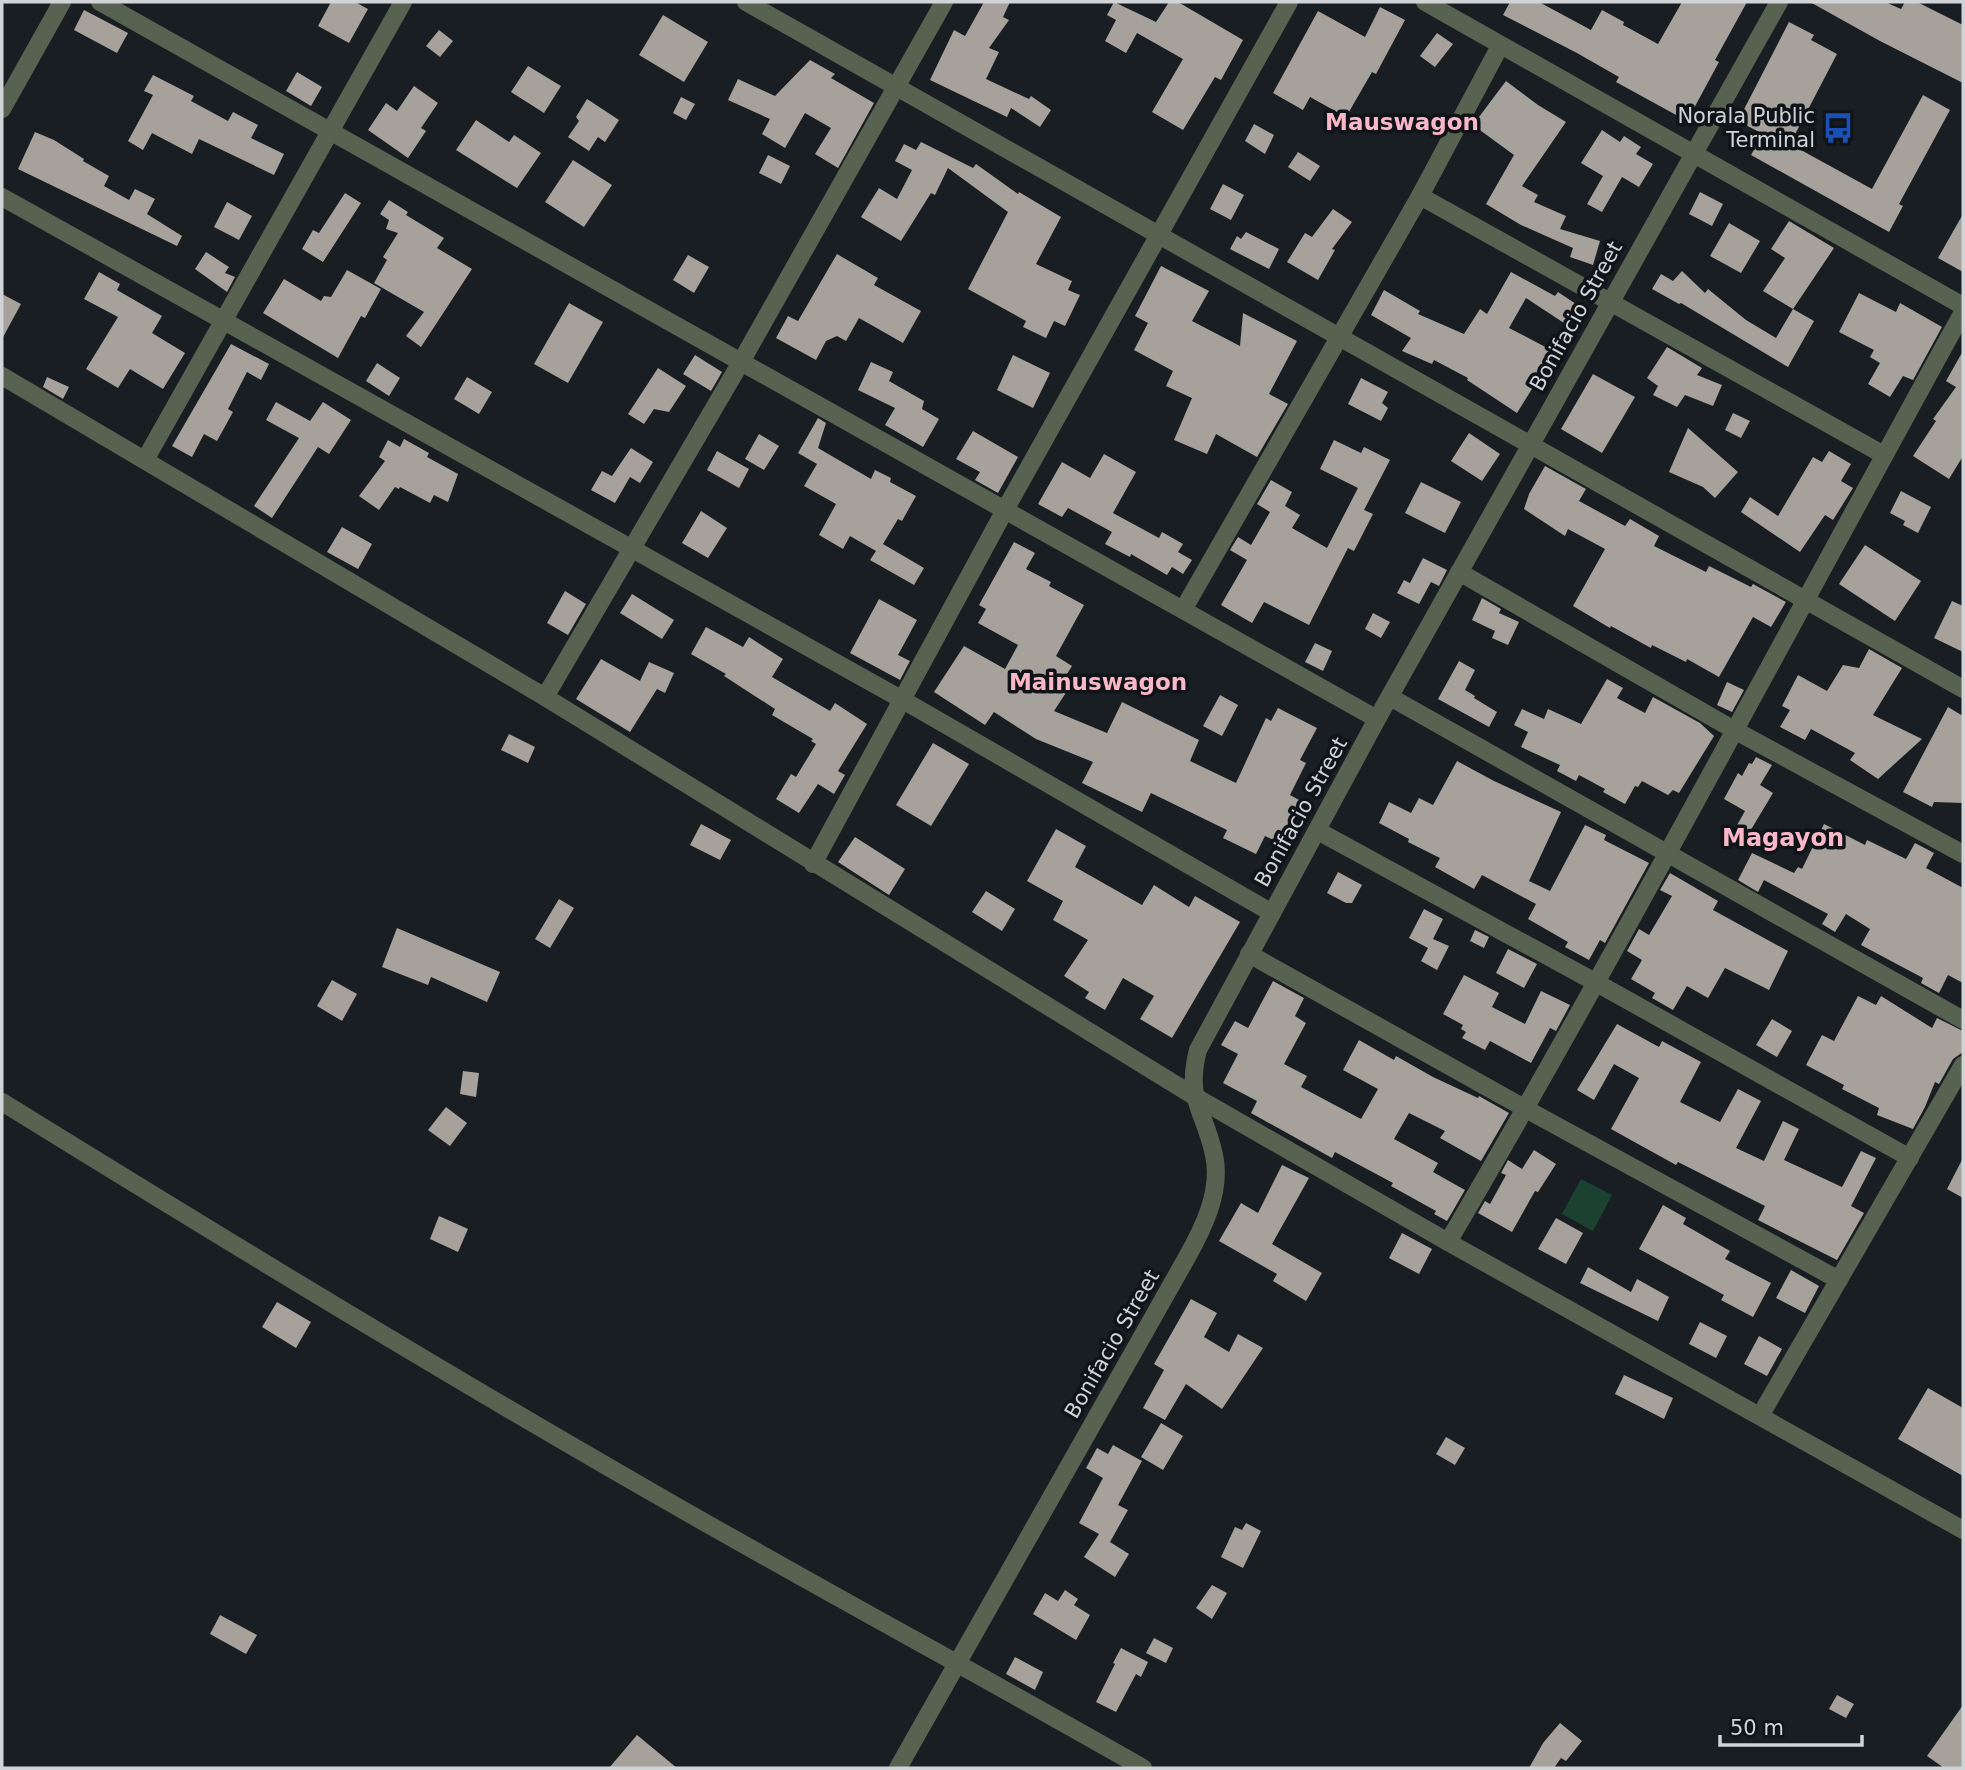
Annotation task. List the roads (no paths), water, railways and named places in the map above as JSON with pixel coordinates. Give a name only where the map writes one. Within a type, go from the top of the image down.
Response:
[{"type":"street","points":[[2,109],[62,2]]},
{"type":"street","points":[[100,2],[1377,719]]},
{"type":"street","points":[[145,460],[403,2]]},
{"type":"street","points":[[746,2],[1963,688]]},
{"type":"street","points":[[545,697],[741,362],[944,2]]},
{"type":"street","points":[[813,864],[1005,510],[1289,2]]},
{"type":"street","points":[[1424,2],[1963,306]]},
{"type":"street","name":"Bonifacio Street","points":[[898,1768],[1203,1225],[1214,1190],[1215,1156],[1194,1096],[1192,1080],[1198,1050],[1377,719],[1779,2]]},
{"type":"street","points":[[1183,610],[1420,196],[1500,46]]},
{"type":"street","points":[[1420,196],[1884,455]]},
{"type":"street","points":[[2,197],[901,699],[1272,913]]},
{"type":"street","points":[[1448,1242],[1526,1109],[1668,854],[1963,312]]},
{"type":"street","points":[[2,376],[545,697],[1194,1096],[1448,1242],[1963,1530]]},
{"type":"street","points":[[1459,572],[1736,730],[1963,853]]},
{"type":"street","points":[[1390,697],[1963,1020]]},
{"type":"street","points":[[1318,831],[1910,1158]]},
{"type":"street","points":[[1249,954],[1839,1280]]},
{"type":"street","points":[[1760,1416],[1963,1065]]},
{"type":"street","points":[[2,1102],[466,1384],[676,1506],[1143,1768]]},
{"type":"place","name":"Norala Public Terminal","points":[[1838,128]]},
{"type":"district","name":"Mauswagon","points":[[1402,122]]},
{"type":"district","name":"Mainuswagon","points":[[1098,682]]},
{"type":"district","name":"Magayon","points":[[1783,838]]}]
